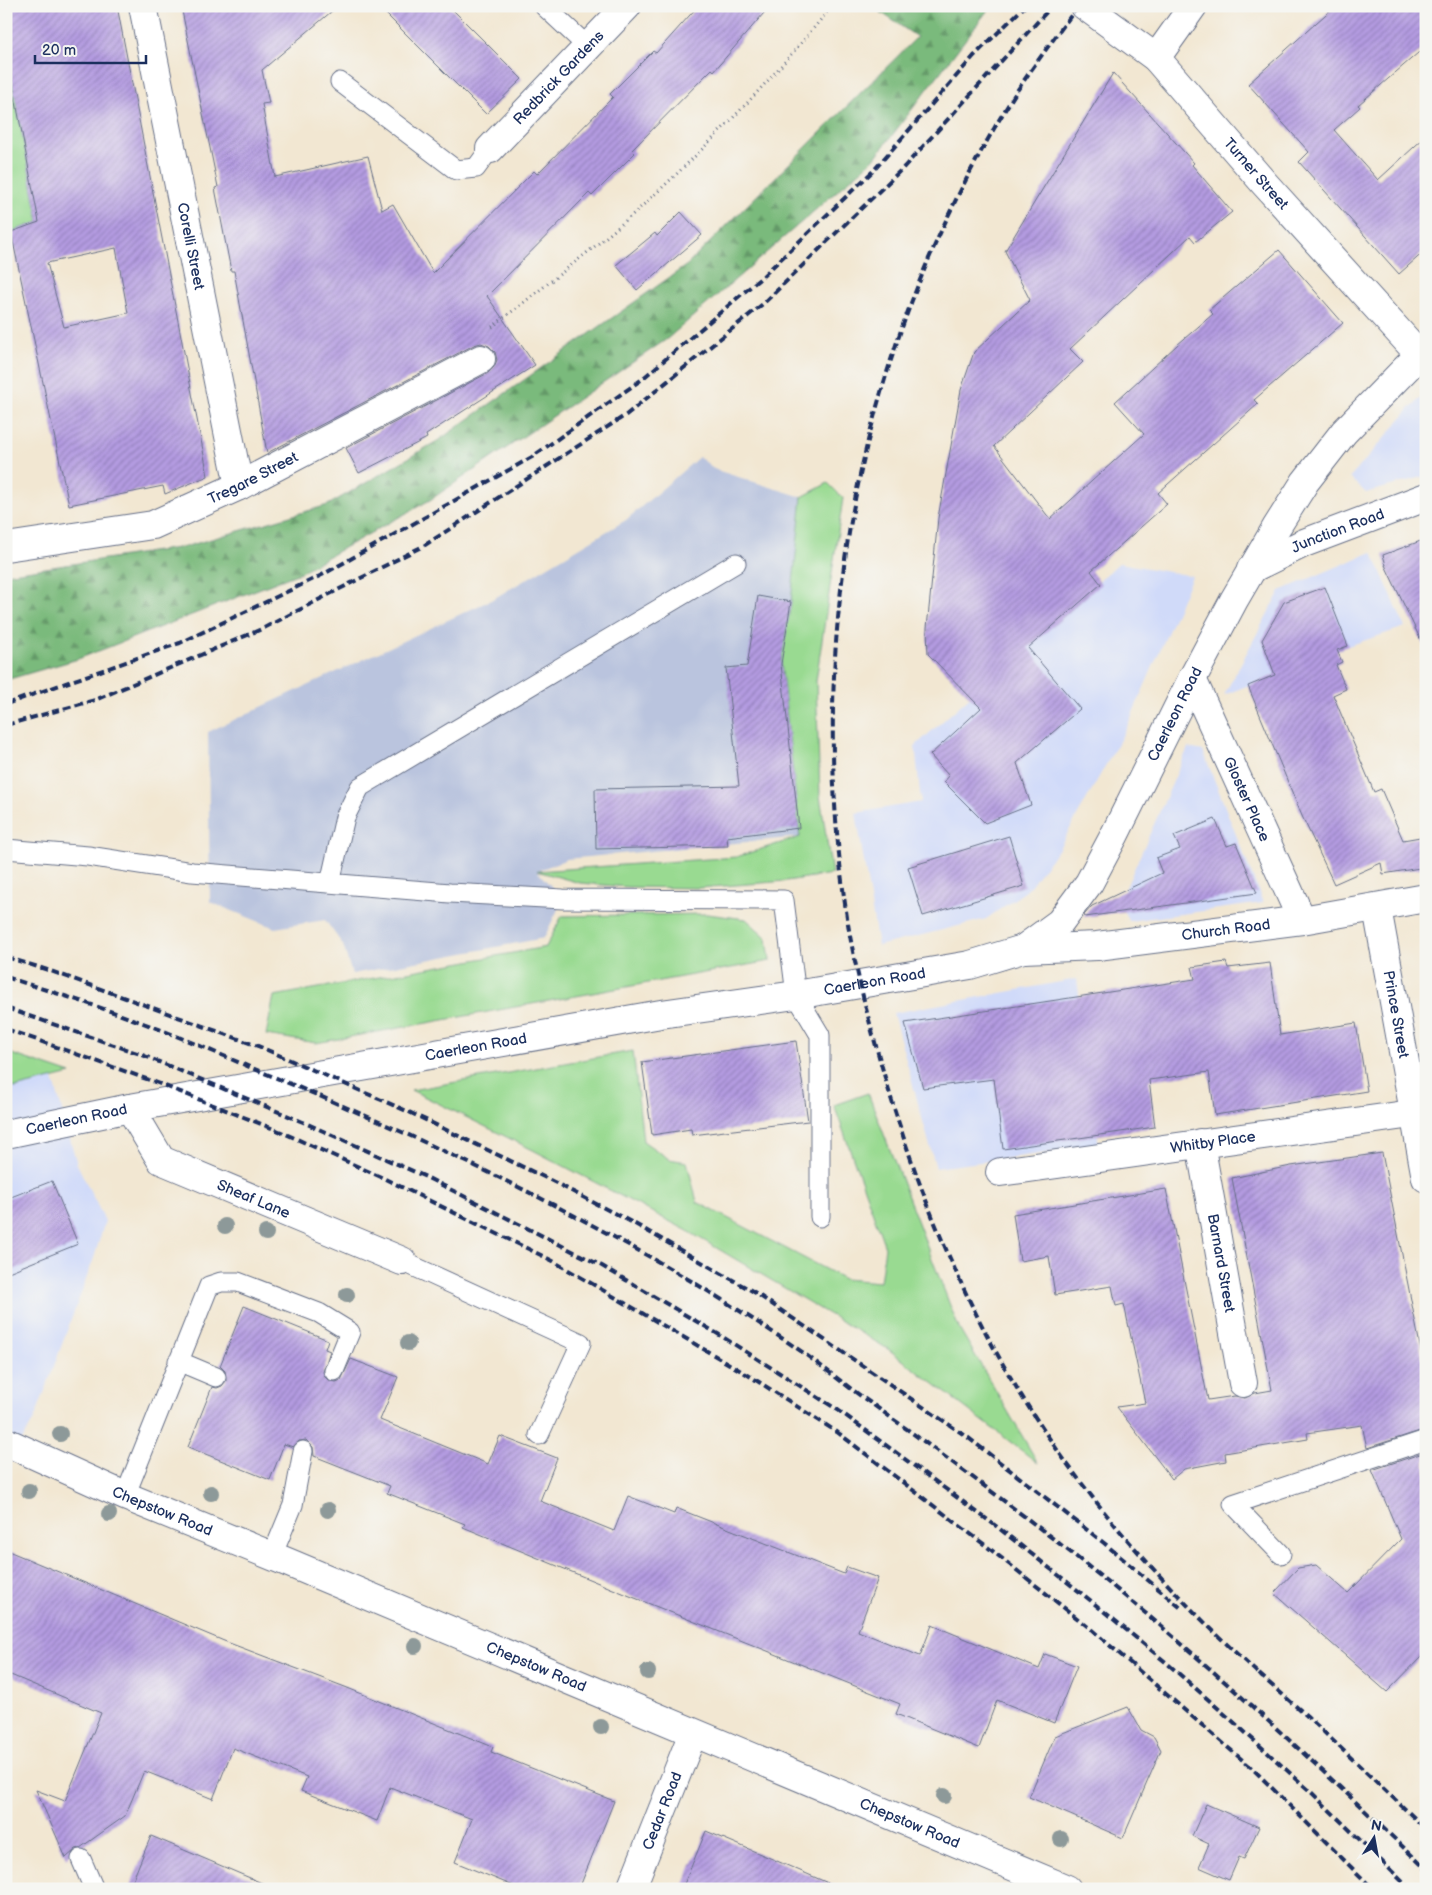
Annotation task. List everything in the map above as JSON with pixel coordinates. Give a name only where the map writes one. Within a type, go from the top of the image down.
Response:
[{"type":"street","name":"Corelli Street","points":[[143,6],[240,486]]},
{"type":"street","name":"Redbrick Gardens","points":[[490,149],[627,6]]},
{"type":"street","name":"Turner Street","points":[[1085,6],[1156,58],[1264,183],[1422,351]]},
{"type":"street","points":[[1156,58],[1193,6]]},
{"type":"street","name":"Caerleon Road","points":[[6,1134],[130,1108],[661,1014],[796,995],[970,966],[1023,949],[1060,922],[1089,883],[1192,679],[1251,569],[1305,482],[1344,432],[1422,351]]},
{"type":"street","name":"Tregare Street","points":[[6,547],[153,525],[240,486],[481,359]]},
{"type":"street","name":"Junction Road","points":[[1251,569],[1304,543],[1426,497]]},
{"type":"street","name":"Gloster Place","points":[[1192,679],[1302,920]]},
{"type":"street","name":"Church Road","points":[[1023,949],[1097,946],[1302,920],[1426,898]]},
{"type":"street","name":"Prince Street","points":[[1377,908],[1420,1113],[1426,1178]]},
{"type":"street","name":"Sheaf Lane","points":[[130,1108],[161,1160],[402,1261]]},
{"type":"street","name":"Whitby Place","points":[[1000,1172],[1420,1113]]},
{"type":"street","name":"Barnard Street","points":[[1200,1143],[1243,1383]]},
{"type":"street","name":"Chepstow Road","points":[[6,1442],[125,1496],[1067,1889]]},
{"type":"street","name":"Cedar Road","points":[[631,1889],[693,1733]]},
{"type":"lane","points":[[544,6],[588,47]]},
{"type":"lane","points":[[340,82],[456,170],[476,168],[490,149]]},
{"type":"lane","points":[[330,883],[345,818],[360,787],[736,563]]},
{"type":"lane","points":[[6,849],[88,856],[192,872],[450,893],[563,899],[784,900],[796,995],[820,1035],[820,1217]]},
{"type":"lane","points":[[402,1261],[581,1343],[539,1435]]},
{"type":"lane","points":[[125,1496],[209,1286],[220,1282],[238,1282],[319,1313],[350,1332],[334,1371]]},
{"type":"lane","points":[[178,1362],[216,1377]]},
{"type":"lane","points":[[1281,1554],[1233,1504],[1426,1440]]},
{"type":"lane","points":[[272,1556],[293,1505],[303,1451]]},
{"type":"lane","points":[[80,1859],[94,1889]]},
{"type":"path","points":[[481,359],[486,331],[630,217],[711,141],[792,55],[832,6]]},
{"type":"shaded area","points":[[1426,394],[1426,476],[1366,493],[1350,478],[1411,407]]},
{"type":"shaded area","points":[[699,457],[716,470],[802,497],[791,602],[781,669],[800,837],[567,859],[537,871],[563,899],[544,938],[352,974],[343,945],[325,920],[275,928],[210,902],[208,732],[493,599],[626,520]]},
{"type":"shaded area","points":[[1372,552],[1405,627],[1348,646],[1224,695],[1280,591]]},
{"type":"shaded area","points":[[1119,563],[1192,576],[1126,729],[1058,850],[1026,891],[986,919],[878,946],[856,813],[921,802],[915,746]]},
{"type":"shaded area","points":[[1188,748],[1203,751],[1263,903],[1129,921],[1119,903]]},
{"type":"shaded area","points":[[1077,979],[1099,1146],[936,1168],[893,1013]]},
{"type":"shaded area","points":[[53,1078],[77,1164],[105,1221],[94,1258],[34,1420],[6,1467],[6,1085],[15,1088]]},
{"type":"green space","points":[[882,6],[991,6],[874,159],[667,339],[430,500],[297,574],[78,659],[6,680],[6,574],[184,547],[328,505],[439,440],[687,265],[917,37],[879,11]]},
{"type":"green space","points":[[6,50],[39,222],[6,233]]},
{"type":"green space","points":[[828,483],[843,498],[816,681],[820,796],[832,874],[786,881],[699,888],[627,887],[580,883],[537,871],[736,857],[800,837],[781,662],[791,602],[802,497]]},
{"type":"green space","points":[[707,914],[746,919],[767,938],[770,961],[316,1043],[266,1035],[274,996],[546,947],[562,916]]},
{"type":"green space","points":[[633,1051],[643,1141],[669,1159],[687,1162],[697,1202],[844,1279],[880,1282],[885,1247],[834,1105],[868,1093],[958,1326],[1038,1463],[888,1349],[686,1230],[533,1150],[411,1090]]},
{"type":"green space","points":[[6,1052],[71,1074],[15,1088],[6,1085]]},
{"type":"building","points":[[6,6],[117,6],[208,476],[165,494],[163,486],[69,505],[11,232],[39,222],[6,50]],"holes":[[[116,248],[128,313],[64,327],[47,263]]]},
{"type":"building","points":[[181,6],[338,6],[262,70],[269,103],[262,104],[275,177],[368,156],[382,210],[393,204],[433,273],[534,171],[537,174],[613,97],[610,94],[653,51],[656,53],[698,6],[770,6],[714,71],[712,69],[632,150],[635,153],[592,196],[589,193],[487,296],[535,365],[426,435],[427,438],[359,473],[346,448],[488,373],[494,367],[497,360],[495,352],[489,346],[481,343],[474,345],[267,453],[234,271],[231,271],[215,188],[218,187]]},
{"type":"building","points":[[378,6],[449,6],[522,79],[486,114]]},
{"type":"building","points":[[1335,6],[1426,6],[1426,46],[1358,105],[1360,107],[1334,130],[1378,180],[1426,136],[1426,250],[1399,274],[1299,162],[1309,152],[1248,84]]},
{"type":"building","points":[[1113,73],[1194,163],[1192,165],[1232,212],[1195,242],[1190,236],[1070,349],[1083,362],[994,446],[1050,519],[1144,434],[1115,402],[1213,314],[1209,310],[1279,250],[1343,323],[1254,400],[1258,404],[1158,493],[1167,504],[1091,571],[1101,584],[1028,648],[1080,709],[1017,763],[1031,805],[985,823],[944,782],[949,776],[930,755],[981,708],[928,654],[927,628],[938,518],[961,390],[974,352],[1030,300],[1005,251]]},
{"type":"building","points":[[681,212],[702,235],[637,290],[616,265],[655,233],[657,236]]},
{"type":"building","points":[[1426,539],[1426,651],[1385,565],[1383,555]]},
{"type":"building","points":[[1325,587],[1348,646],[1337,650],[1342,662],[1336,665],[1346,689],[1333,695],[1374,792],[1381,789],[1403,840],[1426,836],[1426,867],[1383,874],[1381,863],[1334,884],[1302,816],[1248,686],[1275,675],[1262,640],[1284,602]]},
{"type":"building","points":[[758,596],[791,602],[781,664],[799,828],[727,837],[728,846],[596,849],[595,789],[739,786],[726,668],[747,666]]},
{"type":"building","points":[[1215,819],[1227,846],[1236,843],[1257,893],[1085,917],[1084,915],[1092,906],[1162,873],[1156,858],[1180,849],[1174,836]]},
{"type":"building","points":[[1009,836],[1024,886],[923,916],[908,867]]},
{"type":"building","points":[[1226,962],[1228,968],[1270,963],[1280,1035],[1356,1023],[1367,1091],[1215,1115],[1209,1072],[1149,1080],[1155,1127],[1003,1149],[994,1079],[923,1088],[905,1023],[1195,979],[1192,967]]},
{"type":"building","points":[[796,1041],[808,1121],[692,1135],[691,1129],[652,1135],[642,1062]]},
{"type":"building","points":[[1382,1153],[1426,1376],[1426,1429],[1367,1448],[1362,1425],[1307,1433],[1308,1439],[1225,1453],[1226,1461],[1184,1469],[1172,1479],[1117,1407],[1145,1403],[1124,1304],[1116,1306],[1112,1286],[1055,1295],[1049,1256],[1020,1261],[1013,1214],[1166,1189],[1208,1400],[1235,1396],[1245,1398],[1255,1393],[1272,1390],[1232,1178],[1291,1166]]},
{"type":"building","points":[[52,1181],[78,1244],[6,1273],[6,1199]]},
{"type":"building","points":[[244,1306],[328,1340],[325,1349],[330,1351],[323,1372],[329,1381],[336,1382],[341,1380],[351,1359],[398,1377],[380,1420],[488,1464],[500,1436],[557,1458],[540,1501],[614,1531],[628,1496],[674,1514],[676,1508],[844,1574],[847,1567],[878,1578],[858,1631],[920,1656],[932,1625],[1039,1669],[1045,1654],[1077,1666],[1054,1723],[997,1700],[979,1748],[896,1714],[900,1704],[630,1596],[463,1527],[465,1524],[387,1493],[390,1486],[314,1456],[313,1447],[306,1440],[299,1441],[293,1447],[284,1444],[270,1480],[188,1447],[212,1387],[222,1386],[226,1381],[225,1371],[220,1366]]},
{"type":"building","points":[[1426,1452],[1426,1652],[1387,1692],[1274,1593],[1298,1568],[1316,1565],[1348,1593],[1401,1539],[1372,1470]]},
{"type":"building","points":[[6,1550],[224,1641],[345,1687],[493,1747],[491,1752],[614,1801],[579,1889],[521,1889],[455,1862],[472,1819],[390,1787],[377,1821],[301,1791],[307,1777],[233,1748],[213,1799],[173,1783],[173,1781],[144,1771],[125,1816],[76,1849],[66,1858],[36,1790],[65,1801],[101,1713],[6,1673]]},
{"type":"building","points":[[1128,1707],[1141,1730],[1154,1737],[1161,1750],[1123,1838],[1029,1797],[1055,1736]]},
{"type":"building","points":[[1206,1804],[1259,1827],[1244,1859],[1239,1857],[1229,1880],[1199,1867],[1209,1844],[1192,1836]]},
{"type":"building","points":[[706,1831],[770,1858],[842,1889],[682,1889]]},
{"type":"building","points":[[151,1836],[276,1889],[129,1889]]},
{"type":"railway","points":[[6,704],[180,643],[322,575],[532,457],[641,380],[763,276],[874,170],[974,56],[1025,6]]},
{"type":"railway","points":[[6,725],[95,700],[264,628],[425,545],[626,415],[764,303],[904,167],[1052,6]]},
{"type":"railway","points":[[1078,6],[1013,97],[959,193],[915,293],[880,396],[855,502],[839,609],[833,717],[837,827],[850,936],[881,1063],[916,1174],[973,1309],[996,1352],[1047,1435],[1095,1501],[1175,1592],[1263,1678]]},
{"type":"railway","points":[[6,957],[51,971],[258,1046],[409,1112],[554,1182],[635,1224],[754,1292],[966,1436],[1104,1543],[1181,1608]]},
{"type":"railway","points":[[6,977],[159,1029],[402,1132],[533,1194],[660,1263],[722,1300],[806,1355],[986,1487],[1097,1573],[1169,1633],[1234,1691],[1426,1869]]},
{"type":"railway","points":[[6,1008],[140,1054],[303,1122],[426,1177],[602,1266],[718,1334],[838,1410],[996,1526],[1085,1596],[1168,1664],[1237,1725],[1311,1792],[1410,1889]]},
{"type":"railway","points":[[6,1029],[155,1082],[279,1131],[381,1177],[553,1261],[748,1375],[837,1432],[985,1545],[1092,1630],[1254,1770],[1373,1889]]},
{"type":"railway","points":[[1259,1674],[1307,1716],[1426,1829]]}]
